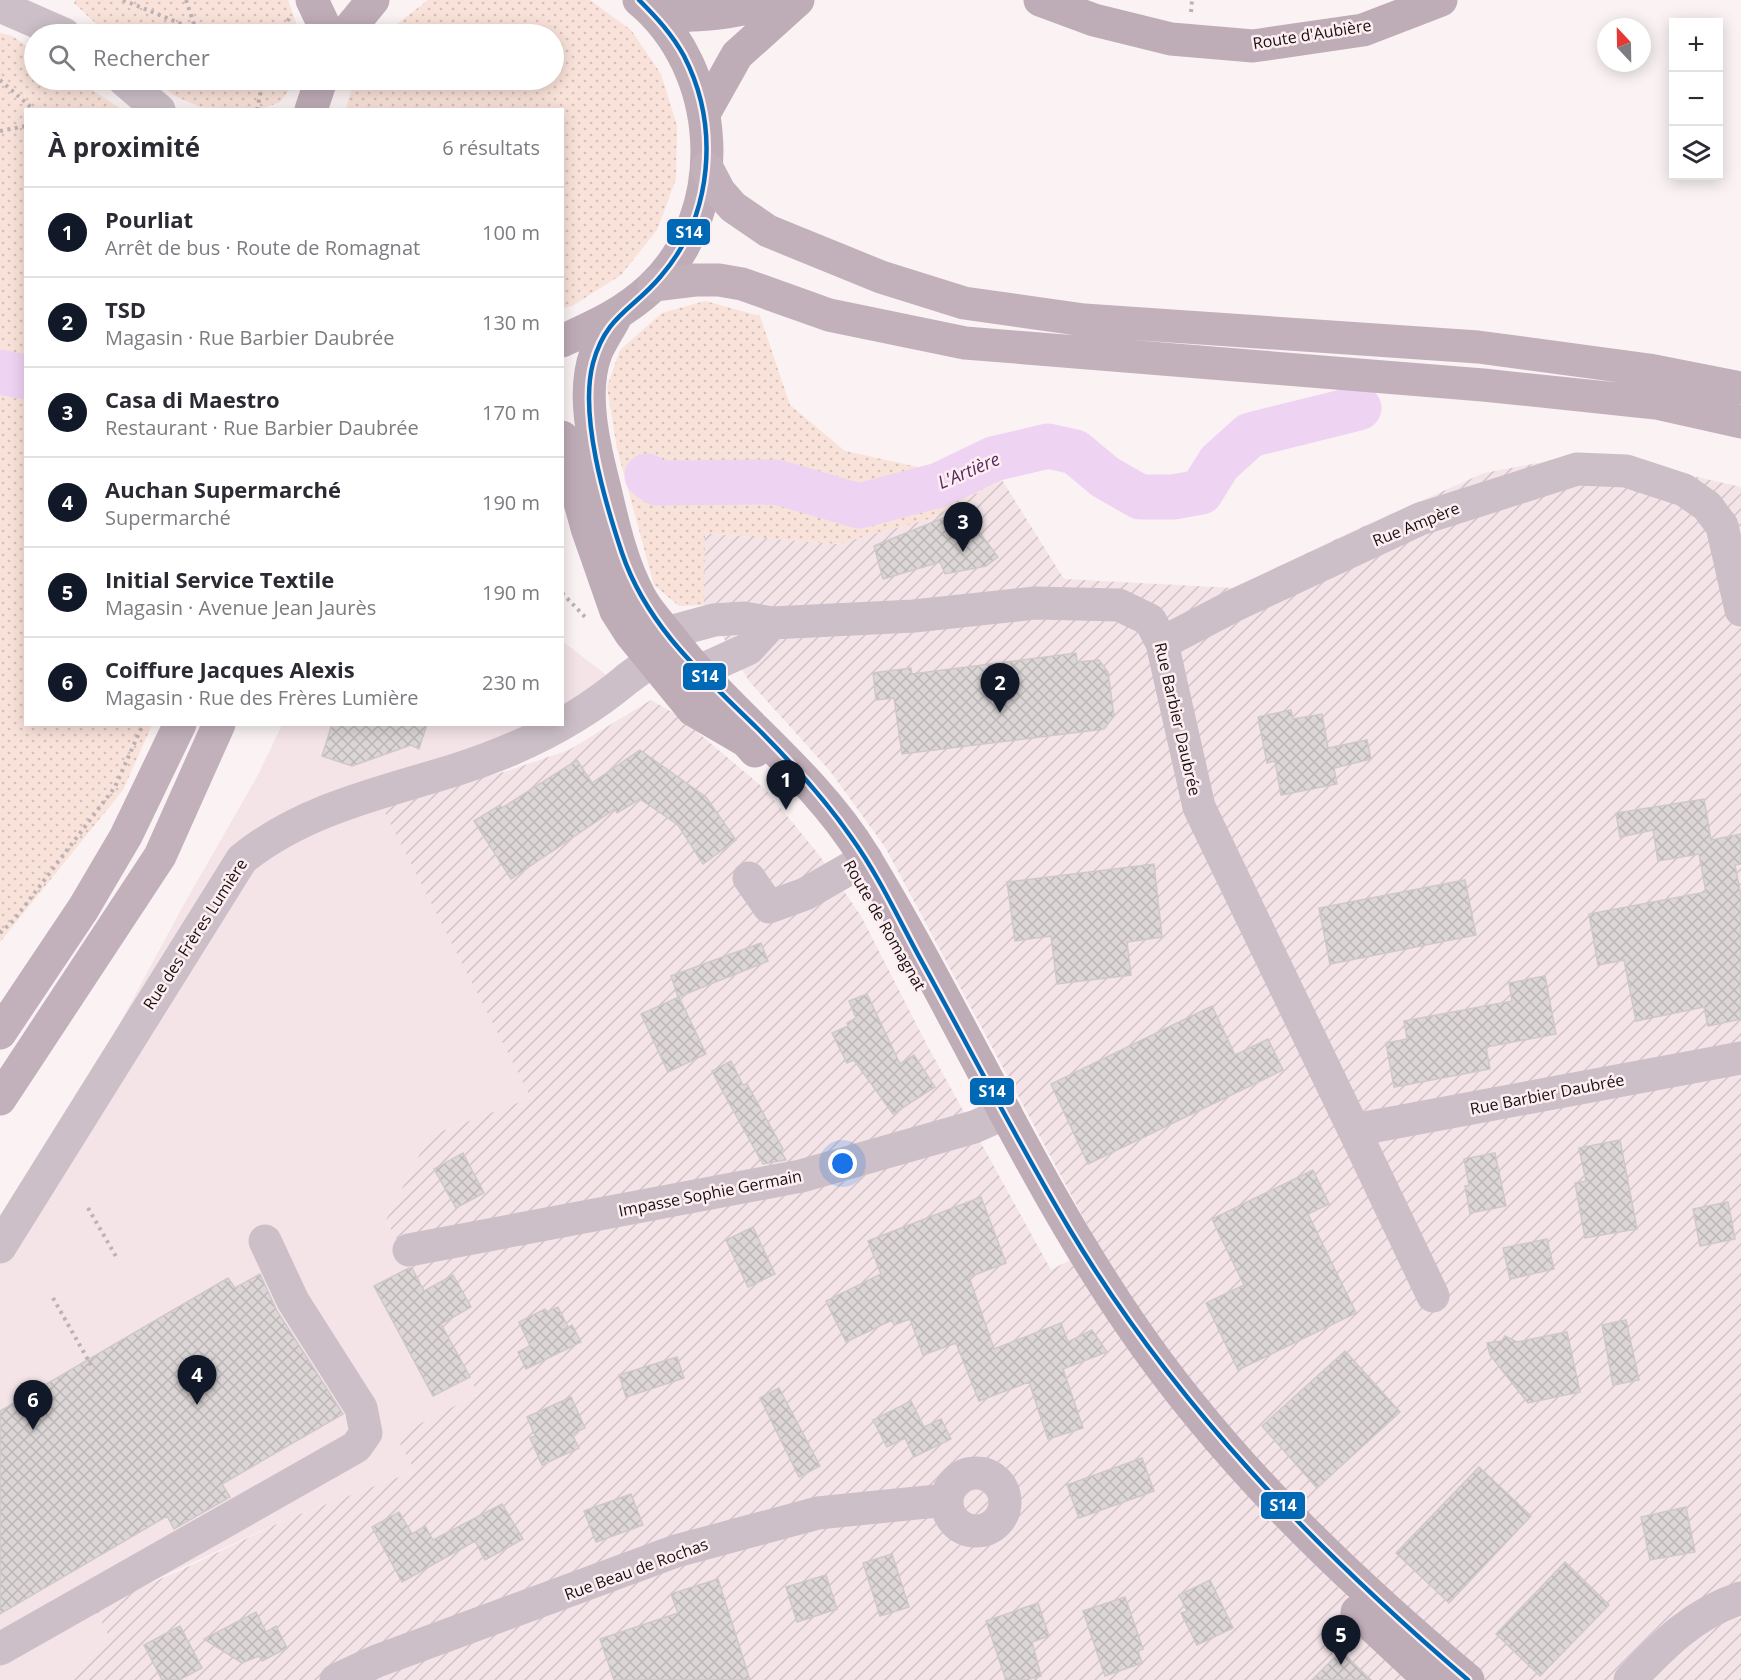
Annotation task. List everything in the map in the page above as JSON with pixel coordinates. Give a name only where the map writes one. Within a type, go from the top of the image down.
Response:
[{"type":"highway","points":[[707,168],[719,191],[733,207],[768,231],[881,277],[964,303],[1084,320],[1478,347],[1649,370],[1741,388]]},
{"type":"highway","points":[[654,285],[695,280],[719,280],[742,284],[829,315],[964,343],[1483,385],[1656,404],[1741,423]]},
{"type":"highway","points":[[0,1034],[83,909],[126,836],[179,726]]},
{"type":"highway","points":[[0,1099],[160,856],[218,726]]},
{"type":"highway","points":[[0,1002],[83,909]]},
{"type":"main road","points":[[312,0],[323,24]]},
{"type":"main road","points":[[353,24],[373,0]]},
{"type":"main road","points":[[648,7],[698,17],[738,12],[778,0]]},
{"type":"main road","points":[[705,112],[737,55],[798,0]]},
{"type":"main road","name":"Route d'Aubière","points":[[1040,0],[1094,20],[1171,39],[1253,46],[1363,30],[1441,0]]},
{"type":"main road","points":[[564,340],[616,316],[654,285],[680,250],[698,211],[707,168],[705,112],[688,60],[648,7]]},
{"type":"main road","name":"Route de Romagnat","points":[[616,316],[597,351],[590,376],[596,456],[625,563],[659,648],[693,710],[746,741],[860,863]]},
{"type":"main road","name":"Route de Romagnat","points":[[564,444],[587,528],[616,611],[659,648],[696,672],[779,751],[835,815],[1000,1116],[1160,1376]]},
{"type":"main road","points":[[1160,1376],[1264,1516],[1393,1648],[1430,1680]]},
{"type":"main road","points":[[1160,1376],[1307,1536],[1408,1630],[1468,1680]]},
{"type":"street","points":[[9,4],[46,24]]},
{"type":"street","points":[[137,90],[160,108]]},
{"type":"street","name":"Rue Ampère","points":[[1162,643],[1233,606],[1420,519],[1577,469],[1626,471],[1684,490],[1707,506],[1722,526],[1741,610]]},
{"type":"street","name":"Rue Barbier Daubrée","points":[[659,648],[714,620],[744,618],[772,623],[914,616],[1035,603],[1119,605],[1150,620],[1162,643],[1199,807],[1433,1296]]},
{"type":"street","points":[[696,672],[748,649],[772,623]]},
{"type":"street","name":"Rue des Frères Lumière","points":[[564,725],[598,704],[659,648]]},
{"type":"street","name":"Rue des Frères Lumière","points":[[0,1246],[242,859],[275,834],[336,807],[395,786],[456,770],[550,733],[562,726]]},
{"type":"street","points":[[749,878],[769,907],[805,894],[860,863]]},
{"type":"street","name":"Rue Barbier Daubrée","points":[[1354,1130],[1741,1058]]},
{"type":"street","name":"Impasse Sophie Germain","points":[[409,1250],[801,1176],[881,1155],[1000,1116]]},
{"type":"street","points":[[0,1649],[356,1447],[366,1433],[361,1408],[293,1301],[265,1241]]},
{"type":"street","name":"Rue Beau de Rochas","points":[[336,1680],[377,1661],[676,1551],[818,1513],[947,1500]]},
{"type":"street","points":[[1630,1680],[1664,1644],[1712,1608],[1741,1598]]},
{"type":"path","points":[[123,0],[181,24]]},
{"type":"path","points":[[186,0],[194,24]]},
{"type":"path","points":[[1191,13],[1192,0]]},
{"type":"path","points":[[0,80],[32,108]]},
{"type":"path","points":[[257,108],[261,90]]},
{"type":"path","points":[[0,131],[24,126]]},
{"type":"path","points":[[0,933],[14,920],[115,787],[142,726]]},
{"type":"path","points":[[88,1208],[118,1260]]},
{"type":"path","points":[[53,1299],[91,1365]]},
{"type":"shaded area","points":[[75,0],[288,0],[296,24],[96,24],[74,3]]},
{"type":"shaded area","points":[[428,0],[590,0],[631,30],[661,74],[677,126],[676,179],[657,230],[621,275],[572,306],[564,308],[564,108],[346,108],[351,90],[564,90],[564,24],[397,24]]},
{"type":"shaded area","points":[[0,33],[12,36],[24,44],[24,90],[92,90],[119,108],[24,108],[24,726],[152,726],[123,790],[0,942]]},
{"type":"shaded area","points":[[167,90],[289,90],[280,102],[264,108],[200,107]]},
{"type":"shaded area","points":[[705,301],[760,316],[790,405],[845,451],[936,471],[1002,480],[929,519],[837,544],[705,533],[704,605],[679,606],[654,585],[617,449],[607,387],[620,350],[662,313]]},
{"type":"shaded area","points":[[1592,453],[1741,487],[1741,1680],[72,1680],[108,1635],[94,1607],[179,1571],[287,1519],[415,1471],[396,1436],[478,1394],[386,1220],[429,1136],[531,1098],[381,805],[507,771],[569,750],[651,700],[677,715],[766,790],[819,855],[861,916],[927,1045],[1051,1270],[1098,1245],[885,847],[830,771],[749,681],[704,605],[704,533],[837,544],[929,519],[1002,480],[1064,579],[1234,588],[1355,530],[1484,473]]},
{"type":"shaded area","points":[[564,643],[609,677],[564,711]]},
{"type":"shaded area","points":[[282,726],[537,726],[382,805],[532,1098],[429,1136],[386,1220],[478,1394],[397,1436],[415,1471],[287,1519],[95,1608],[108,1635],[72,1680],[0,1680],[0,1246],[183,906],[258,775]]},
{"type":"building","points":[[963,510],[998,557],[986,566],[945,574],[940,562],[883,579],[874,546]]},
{"type":"building","points":[[1076,653],[1077,662],[1099,660],[1108,672],[1114,716],[1104,729],[902,754],[894,698],[876,700],[873,673],[911,668],[912,674]]},
{"type":"building","points":[[1291,710],[1293,719],[1322,714],[1328,748],[1367,740],[1371,759],[1334,768],[1337,784],[1281,795],[1275,761],[1267,763],[1258,717]]},
{"type":"building","points":[[331,726],[426,726],[419,749],[411,745],[352,766],[322,756]]},
{"type":"building","points":[[640,750],[706,797],[736,840],[703,864],[678,825],[640,799],[617,813],[615,809],[511,879],[474,821],[500,805],[502,808],[577,760],[592,783]]},
{"type":"building","points":[[1704,799],[1711,840],[1741,834],[1741,864],[1735,865],[1741,896],[1741,1019],[1708,1026],[1704,1007],[1636,1021],[1624,960],[1598,965],[1589,914],[1706,892],[1699,854],[1658,861],[1653,830],[1620,837],[1616,813]]},
{"type":"building","points":[[1154,864],[1162,937],[1127,942],[1131,975],[1057,984],[1051,936],[1015,941],[1007,882]]},
{"type":"building","points":[[1465,880],[1476,935],[1330,964],[1319,908]]},
{"type":"building","points":[[761,943],[768,961],[678,997],[671,976]]},
{"type":"building","points":[[1545,976],[1556,1034],[1486,1047],[1490,1069],[1394,1087],[1386,1043],[1407,1039],[1404,1021],[1512,1001],[1509,983]]},
{"type":"building","points":[[867,994],[900,1064],[914,1055],[935,1087],[893,1114],[854,1060],[847,1063],[832,1033],[848,1026],[847,1023],[856,1018],[849,1001]]},
{"type":"building","points":[[679,997],[706,1054],[668,1072],[641,1014]]},
{"type":"building","points":[[1212,1006],[1235,1055],[1268,1039],[1283,1070],[1088,1164],[1051,1084]]},
{"type":"building","points":[[731,1061],[743,1085],[747,1084],[783,1149],[781,1151],[786,1160],[763,1164],[724,1094],[712,1071]]},
{"type":"building","points":[[1620,1140],[1637,1229],[1585,1238],[1575,1183],[1586,1181],[1579,1148]]},
{"type":"building","points":[[463,1153],[484,1193],[456,1208],[434,1169]]},
{"type":"building","points":[[1495,1153],[1506,1206],[1470,1213],[1465,1186],[1469,1185],[1464,1159]]},
{"type":"building","points":[[1313,1170],[1329,1204],[1308,1214],[1356,1313],[1238,1370],[1206,1303],[1244,1285],[1212,1219]]},
{"type":"building","points":[[981,1197],[1006,1263],[969,1277],[994,1349],[1061,1323],[1068,1342],[1092,1330],[1107,1352],[1063,1369],[1083,1428],[1048,1439],[1029,1382],[979,1401],[956,1343],[923,1355],[910,1319],[894,1325],[892,1320],[846,1342],[826,1301],[881,1274],[868,1241]]},
{"type":"building","points":[[1728,1202],[1735,1239],[1700,1246],[1693,1209]]},
{"type":"building","points":[[753,1227],[775,1274],[748,1287],[726,1240]]},
{"type":"building","points":[[1547,1239],[1554,1269],[1510,1279],[1503,1248]]},
{"type":"building","points":[[412,1268],[424,1291],[453,1275],[471,1307],[441,1324],[470,1377],[433,1396],[374,1286]]},
{"type":"building","points":[[260,1274],[277,1311],[343,1414],[222,1484],[230,1497],[174,1529],[167,1516],[0,1614],[0,1411],[228,1278],[235,1288]]},
{"type":"building","points":[[558,1307],[568,1327],[561,1331],[572,1325],[581,1342],[526,1369],[518,1352],[530,1346],[519,1322],[545,1309],[547,1312]]},
{"type":"building","points":[[1626,1320],[1639,1380],[1613,1385],[1602,1325]]},
{"type":"building","points":[[1567,1332],[1580,1392],[1528,1403],[1490,1355],[1487,1343],[1502,1341],[1505,1336],[1517,1342]]},
{"type":"building","points":[[1345,1351],[1400,1412],[1317,1488],[1262,1426]]},
{"type":"building","points":[[677,1357],[684,1378],[626,1397],[619,1375]]},
{"type":"building","points":[[779,1388],[820,1466],[799,1477],[760,1398]]},
{"type":"building","points":[[571,1397],[585,1428],[572,1434],[579,1448],[542,1465],[530,1438],[535,1436],[527,1417]]},
{"type":"building","points":[[911,1401],[924,1427],[941,1419],[951,1439],[914,1457],[905,1438],[887,1447],[873,1420]]},
{"type":"building","points":[[1142,1458],[1154,1491],[1079,1518],[1067,1485]]},
{"type":"building","points":[[1479,1467],[1531,1516],[1449,1603],[1396,1553]]},
{"type":"building","points":[[631,1494],[643,1525],[596,1542],[584,1511]]},
{"type":"building","points":[[502,1504],[523,1539],[485,1560],[475,1541],[402,1582],[372,1527],[399,1512],[412,1534],[425,1526],[433,1540]]},
{"type":"building","points":[[1686,1507],[1695,1552],[1650,1560],[1641,1517]]},
{"type":"building","points":[[892,1554],[909,1607],[880,1616],[863,1563]]},
{"type":"building","points":[[1565,1562],[1609,1605],[1540,1676],[1496,1634]]},
{"type":"building","points":[[826,1575],[837,1609],[797,1622],[786,1587]]},
{"type":"building","points":[[718,1579],[750,1680],[614,1680],[600,1639],[678,1613],[671,1594]]},
{"type":"building","points":[[1210,1580],[1233,1628],[1197,1645],[1181,1613],[1187,1611],[1179,1595]]},
{"type":"building","points":[[1125,1597],[1143,1649],[1138,1651],[1142,1663],[1105,1676],[1083,1611]]},
{"type":"building","points":[[1038,1603],[1049,1636],[1032,1642],[1041,1676],[1026,1680],[1006,1680],[986,1621]]},
{"type":"building","points":[[256,1612],[266,1632],[276,1626],[287,1648],[262,1661],[259,1656],[242,1663],[204,1639]]},
{"type":"building","points":[[180,1626],[202,1668],[179,1680],[162,1680],[144,1645]]},
{"type":"building","points":[[1341,1651],[1371,1680],[1312,1680]]},
{"type":"waterway","name":"L'Artière","points":[[0,372],[24,377]]},
{"type":"waterway","name":"L'Artière","points":[[647,476],[657,483],[777,482],[859,506],[939,485],[993,459],[1048,446],[1075,452],[1105,477],[1140,497],[1173,497],[1201,492],[1219,463],[1250,435],[1359,408]]},
{"type":"transit line","name":"S14","points":[[639,0],[674,40],[684,56],[695,83],[703,111],[706,170],[701,198],[692,226],[678,252],[651,288],[613,323],[605,334],[593,363],[589,408],[596,459],[615,532],[633,580],[646,604],[679,649],[795,768],[830,808],[861,852],[1070,1230],[1111,1294],[1155,1356],[1201,1414],[1302,1526],[1356,1579],[1468,1680]]},
{"type":"place","name":"Casa di Maestro","points":[[963,552]]},
{"type":"place","name":"TSD","points":[[1000,713]]},
{"type":"place","name":"Pourliat","points":[[786,810]]},
{"type":"place","name":"Auchan Supermarché","points":[[197,1405]]},
{"type":"place","name":"Coiffure Jacques Alexis","points":[[33,1430]]},
{"type":"place","name":"Initial Service Textile","points":[[1341,1665]]}]
